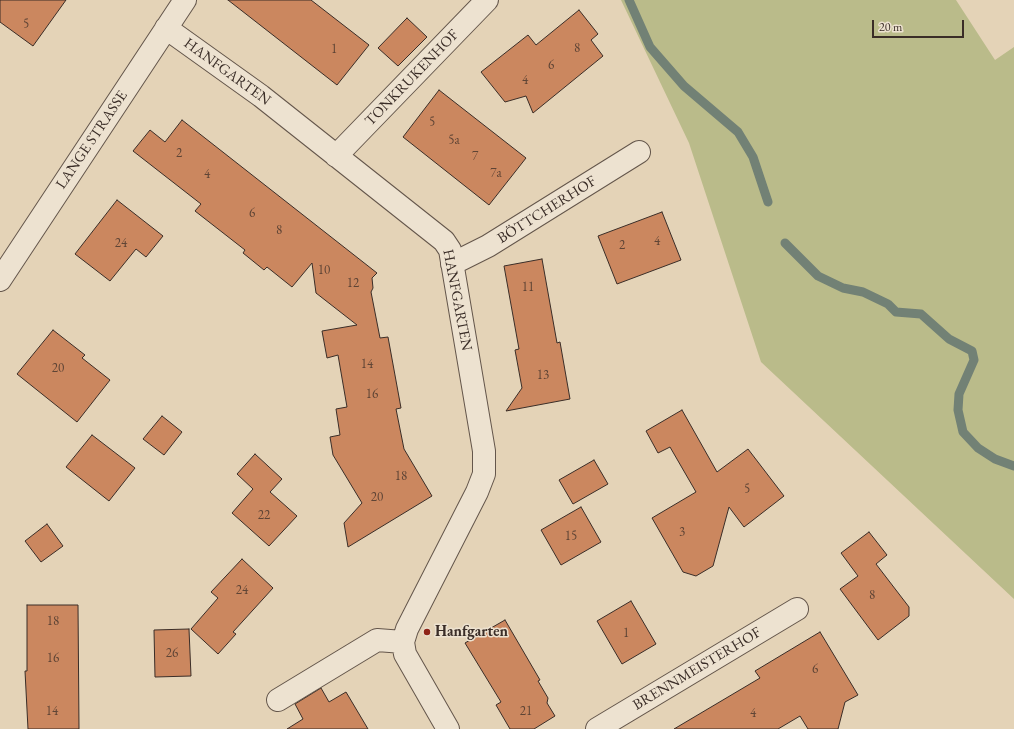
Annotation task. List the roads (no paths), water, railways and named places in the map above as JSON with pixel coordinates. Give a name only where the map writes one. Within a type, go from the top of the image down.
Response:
[{"type":"street","name":"LANGE STRASSE","points":[[0,280],[185,0]]},
{"type":"street","name":"TONKRUKENHOF","points":[[336,156],[487,0]]},
{"type":"street","name":"HANFGARTEN","points":[[166,28],[261,96],[444,241],[450,250],[484,451],[484,474],[477,492],[408,629],[403,642]]},
{"type":"street","name":"BÖTTCHERHOF","points":[[452,264],[488,246],[640,152]]},
{"type":"street","name":"BRENNMEISTERHOF","points":[[597,729],[797,608]]},
{"type":"street","points":[[278,700],[377,640],[403,642],[404,654],[448,729]]},
{"type":"waterway","points":[[629,0],[650,47],[684,86],[738,132],[753,157],[768,202]]},
{"type":"waterway","points":[[785,243],[818,276],[843,288],[863,292],[888,304],[896,312],[921,314],[949,339],[972,351],[974,360],[959,394],[958,410],[963,432],[978,448],[995,459],[1014,466]]},
{"type":"place","name":"Hanfgarten","points":[[427,632]]}]
